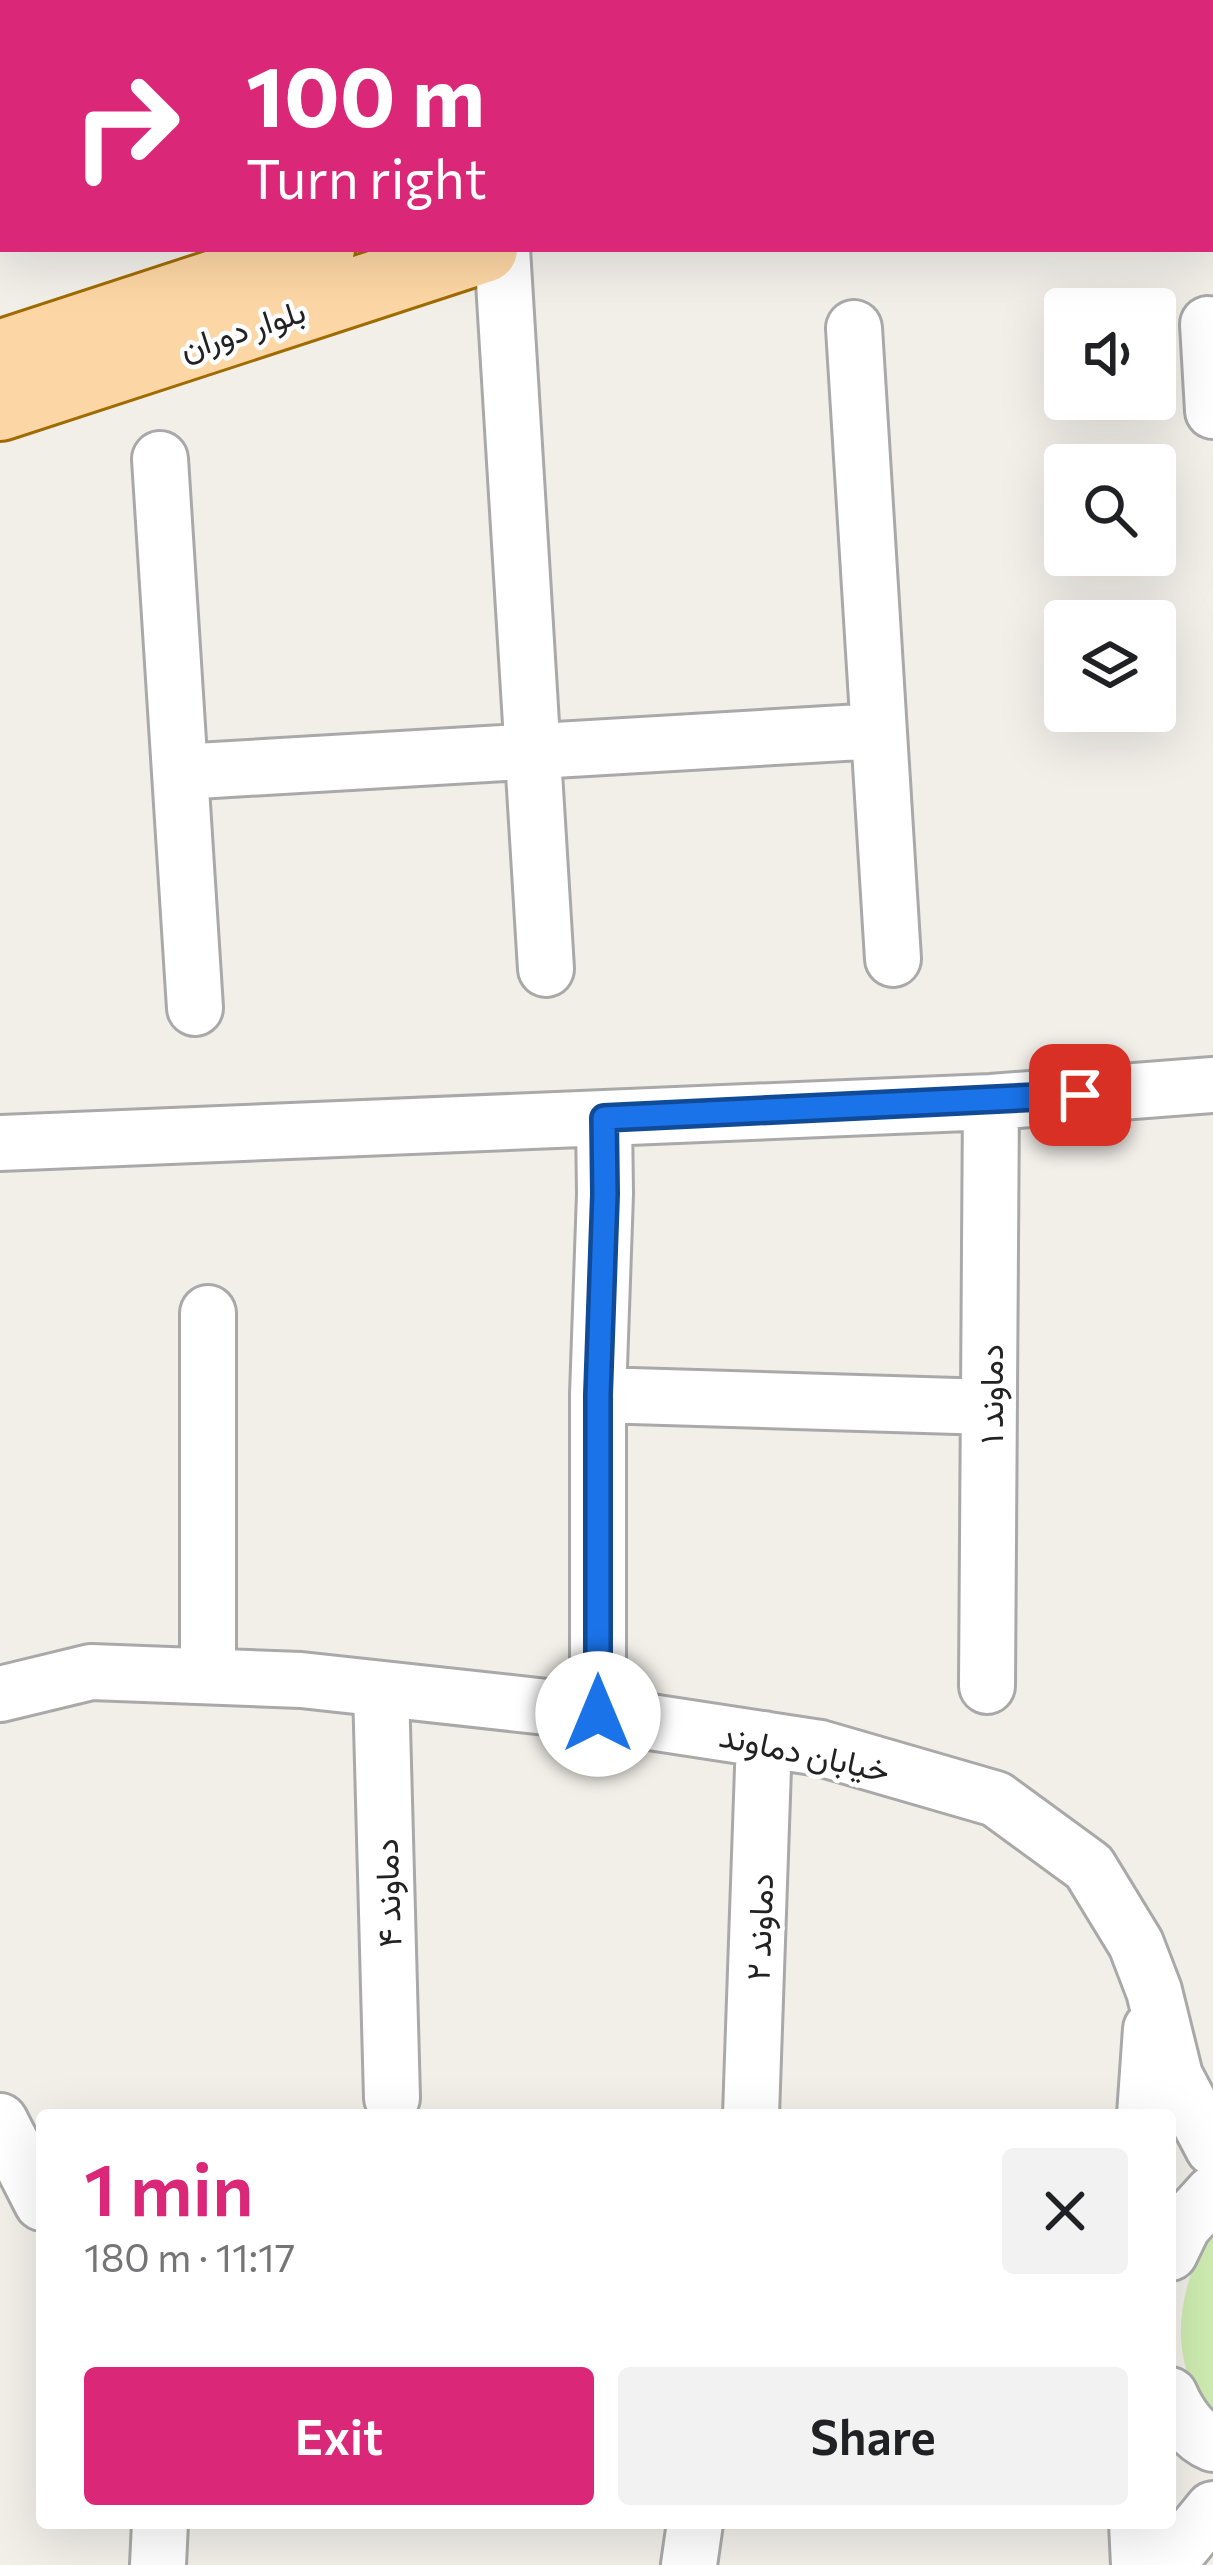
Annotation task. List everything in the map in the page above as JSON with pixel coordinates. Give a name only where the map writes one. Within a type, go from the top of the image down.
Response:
[{"type":"main road","name":"بلوار دوران","points":[[2,388],[314,252]]},
{"type":"main road","name":"بلوار دوران","points":[[2,388],[474,252]]},
{"type":"street","points":[[502,252],[547,969]]},
{"type":"street","points":[[1208,324],[1213,411]]},
{"type":"street","points":[[854,328],[892,959]]},
{"type":"street","points":[[160,459],[195,1008]]},
{"type":"street","points":[[180,772],[878,731]]},
{"type":"street","points":[[0,1144],[991,1102],[1213,1085]]},
{"type":"street","name":"دماوند ۱","points":[[987,1687],[991,1102]]},
{"type":"street","points":[[598,1714],[604,1118]]},
{"type":"street","points":[[208,1313],[208,1676]]},
{"type":"street","points":[[598,1395],[989,1407]]},
{"type":"street","name":"خیابان دماوند","points":[[0,1694],[91,1672],[301,1680],[598,1714],[820,1748],[996,1799],[1089,1867],[1136,1944],[1154,1991],[1175,2076],[1213,2148]]},
{"type":"street","name":"دماوند ۴","points":[[381,1689],[392,2098]]},
{"type":"street","name":"دماوند ۲","points":[[752,2109],[764,1739]]},
{"type":"street","points":[[1145,2109],[1154,1991]]},
{"type":"street","points":[[0,2121],[36,2191]]},
{"type":"street","points":[[1176,2241],[1183,2226],[1213,2193]]},
{"type":"street","points":[[1176,2409],[1213,2444]]},
{"type":"street","points":[[1167,2565],[1213,2509]]},
{"type":"street","points":[[158,2565],[160,2529]]},
{"type":"street","points":[[689,2565],[694,2529]]},
{"type":"street","points":[[1137,2529],[1138,2565]]},
{"type":"green space","points":[[1213,2225],[1213,2416],[1187,2371],[1181,2322],[1191,2273]]},
{"type":"route","points":[[598,1714],[604,1118],[1080,1095]]}]
